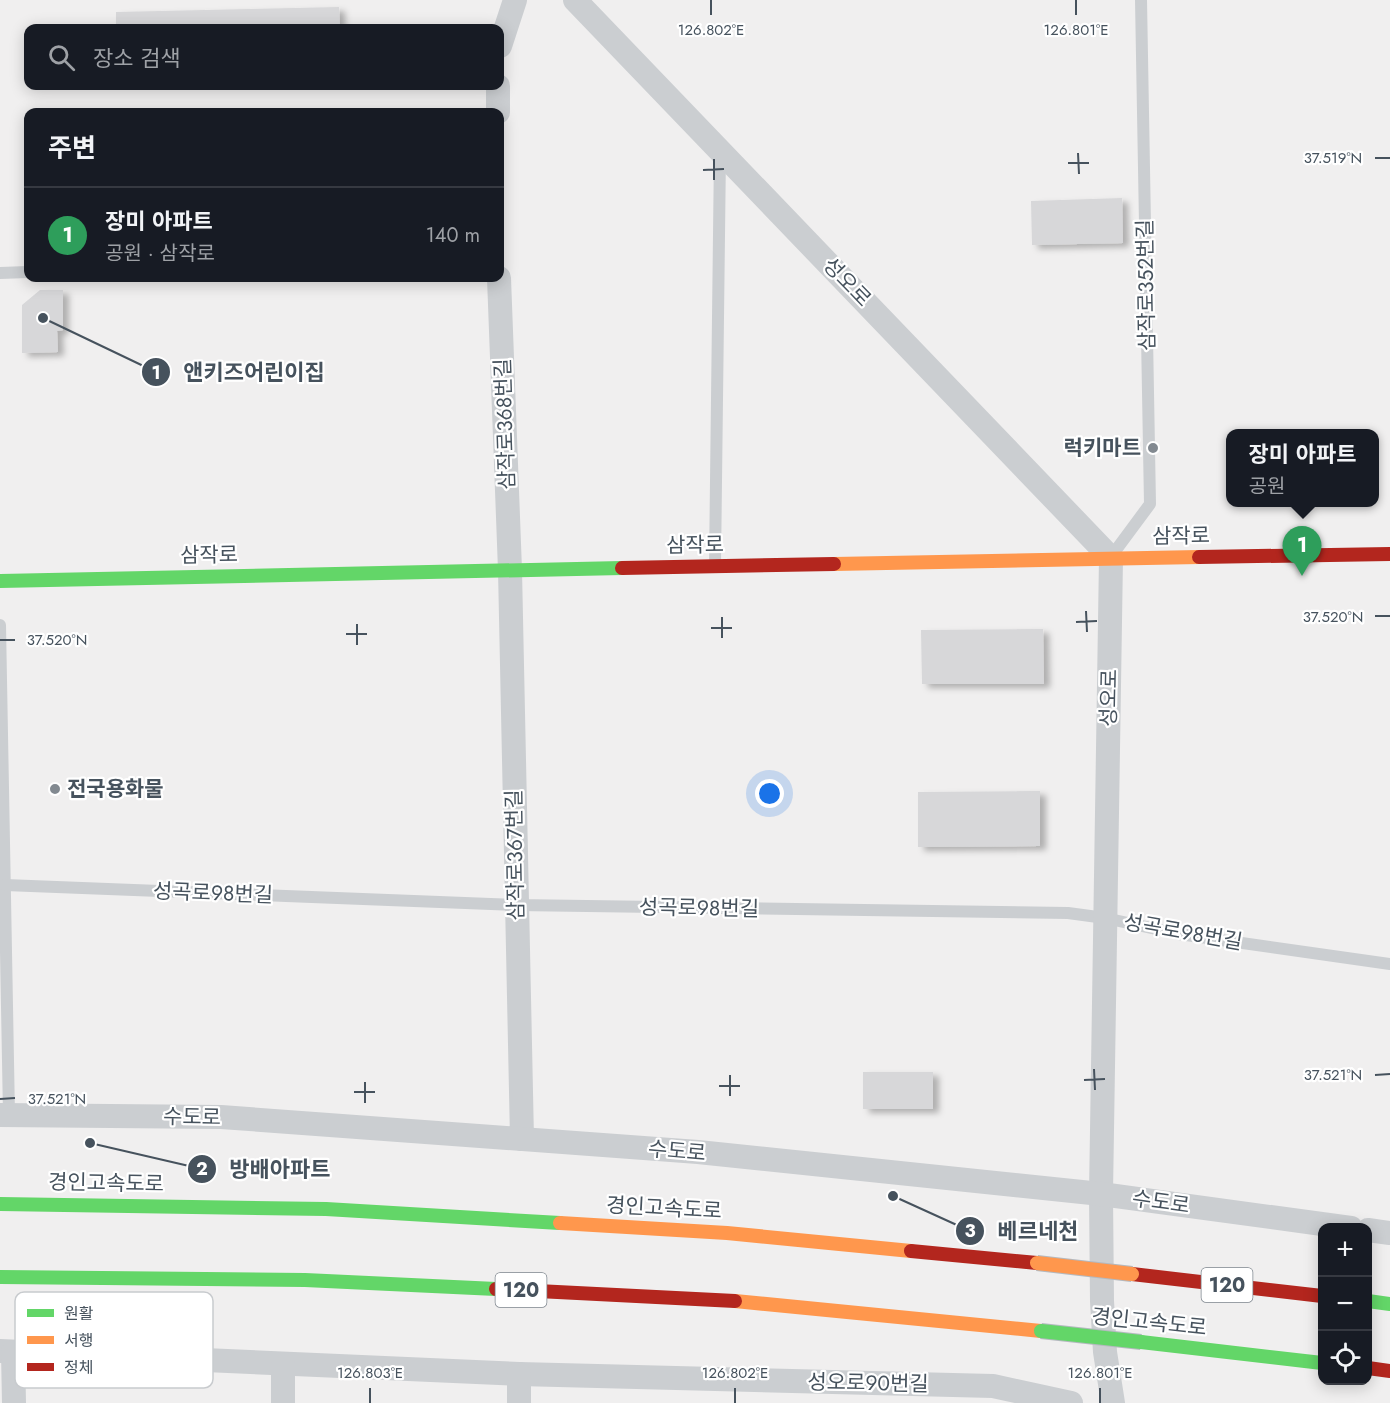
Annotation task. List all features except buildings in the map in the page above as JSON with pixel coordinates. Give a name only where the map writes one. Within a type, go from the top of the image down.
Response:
[{"type":"main road","name":"삼작로","points":[[0,581],[1390,554]]},
{"type":"main road","name":"경인고속도로","points":[[0,1204],[337,1210],[727,1233],[1037,1263],[1318,1295]]},
{"type":"main road","name":"경인고속도로","points":[[0,1276],[305,1280],[710,1299],[1041,1331],[1318,1362]]},
{"type":"main road","points":[[1372,1302],[1390,1304]]},
{"type":"main road","points":[[1372,1369],[1390,1371]]},
{"type":"street","points":[[504,34],[515,0]]},
{"type":"street","name":"성오로","points":[[575,0],[1111,558],[1101,1194],[1102,1301],[1105,1352],[1113,1403]]},
{"type":"street","points":[[498,90],[498,108]]},
{"type":"street","name":"삼작로368번길","points":[[499,282],[510,570]]},
{"type":"street","name":"삼작로367번길","points":[[510,570],[522,1139]]},
{"type":"street","name":"수도로","points":[[4,1115],[221,1117],[698,1152],[1101,1194],[1321,1223]]},
{"type":"street","points":[[1372,1231],[1390,1233]]},
{"type":"street","points":[[7,1352],[14,1403]]},
{"type":"street","name":"성오로90번길","points":[[213,1361],[519,1374],[993,1386],[1071,1403]]},
{"type":"street","points":[[283,1364],[283,1403]]},
{"type":"street","points":[[519,1374],[519,1403]]},
{"type":"lane","name":"삼작로352번길","points":[[1111,558],[1149,504],[1141,0]]},
{"type":"lane","points":[[715,566],[720,149]]},
{"type":"lane","points":[[0,273],[24,272]]},
{"type":"lane","points":[[0,626],[4,885],[4,1115]]},
{"type":"lane","name":"성곡로98번길","points":[[4,885],[516,905],[1068,913],[1105,918],[1179,934],[1390,964]]},
{"type":"traffic: fast","points":[[0,581],[622,568]]},
{"type":"traffic: fast","points":[[0,1204],[326,1209],[560,1223]]},
{"type":"traffic: fast","points":[[0,1277],[305,1280],[496,1289]]},
{"type":"traffic: fast","points":[[1372,1302],[1390,1304]]},
{"type":"traffic: fast","points":[[1041,1331],[1141,1342]]},
{"type":"traffic: fast","points":[[1141,1342],[1318,1363]]},
{"type":"traffic: slow","points":[[834,564],[1199,557]]},
{"type":"traffic: slow","points":[[560,1223],[727,1233],[911,1251]]},
{"type":"traffic: slow","points":[[1037,1263],[1132,1274]]},
{"type":"traffic: slow","points":[[735,1301],[1041,1331]]},
{"type":"traffic: jam","points":[[1199,557],[1390,554]]},
{"type":"traffic: jam","points":[[622,568],[834,564]]},
{"type":"traffic: jam","points":[[911,1251],[1037,1263]]},
{"type":"traffic: jam","points":[[1132,1274],[1318,1296]]},
{"type":"traffic: jam","points":[[496,1289],[735,1301]]},
{"type":"traffic: jam","points":[[1372,1369],[1390,1371]]},
{"type":"place","name":"앤키즈어린이집","points":[[43,318]]},
{"type":"place","name":"럭키마트","points":[[1153,448]]},
{"type":"place","name":"장미 아파트","points":[[1302,576]]},
{"type":"place","name":"전국용화물","points":[[55,789]]},
{"type":"place","name":"방배아파트","points":[[90,1143]]},
{"type":"place","name":"베르네천","points":[[893,1196]]}]
